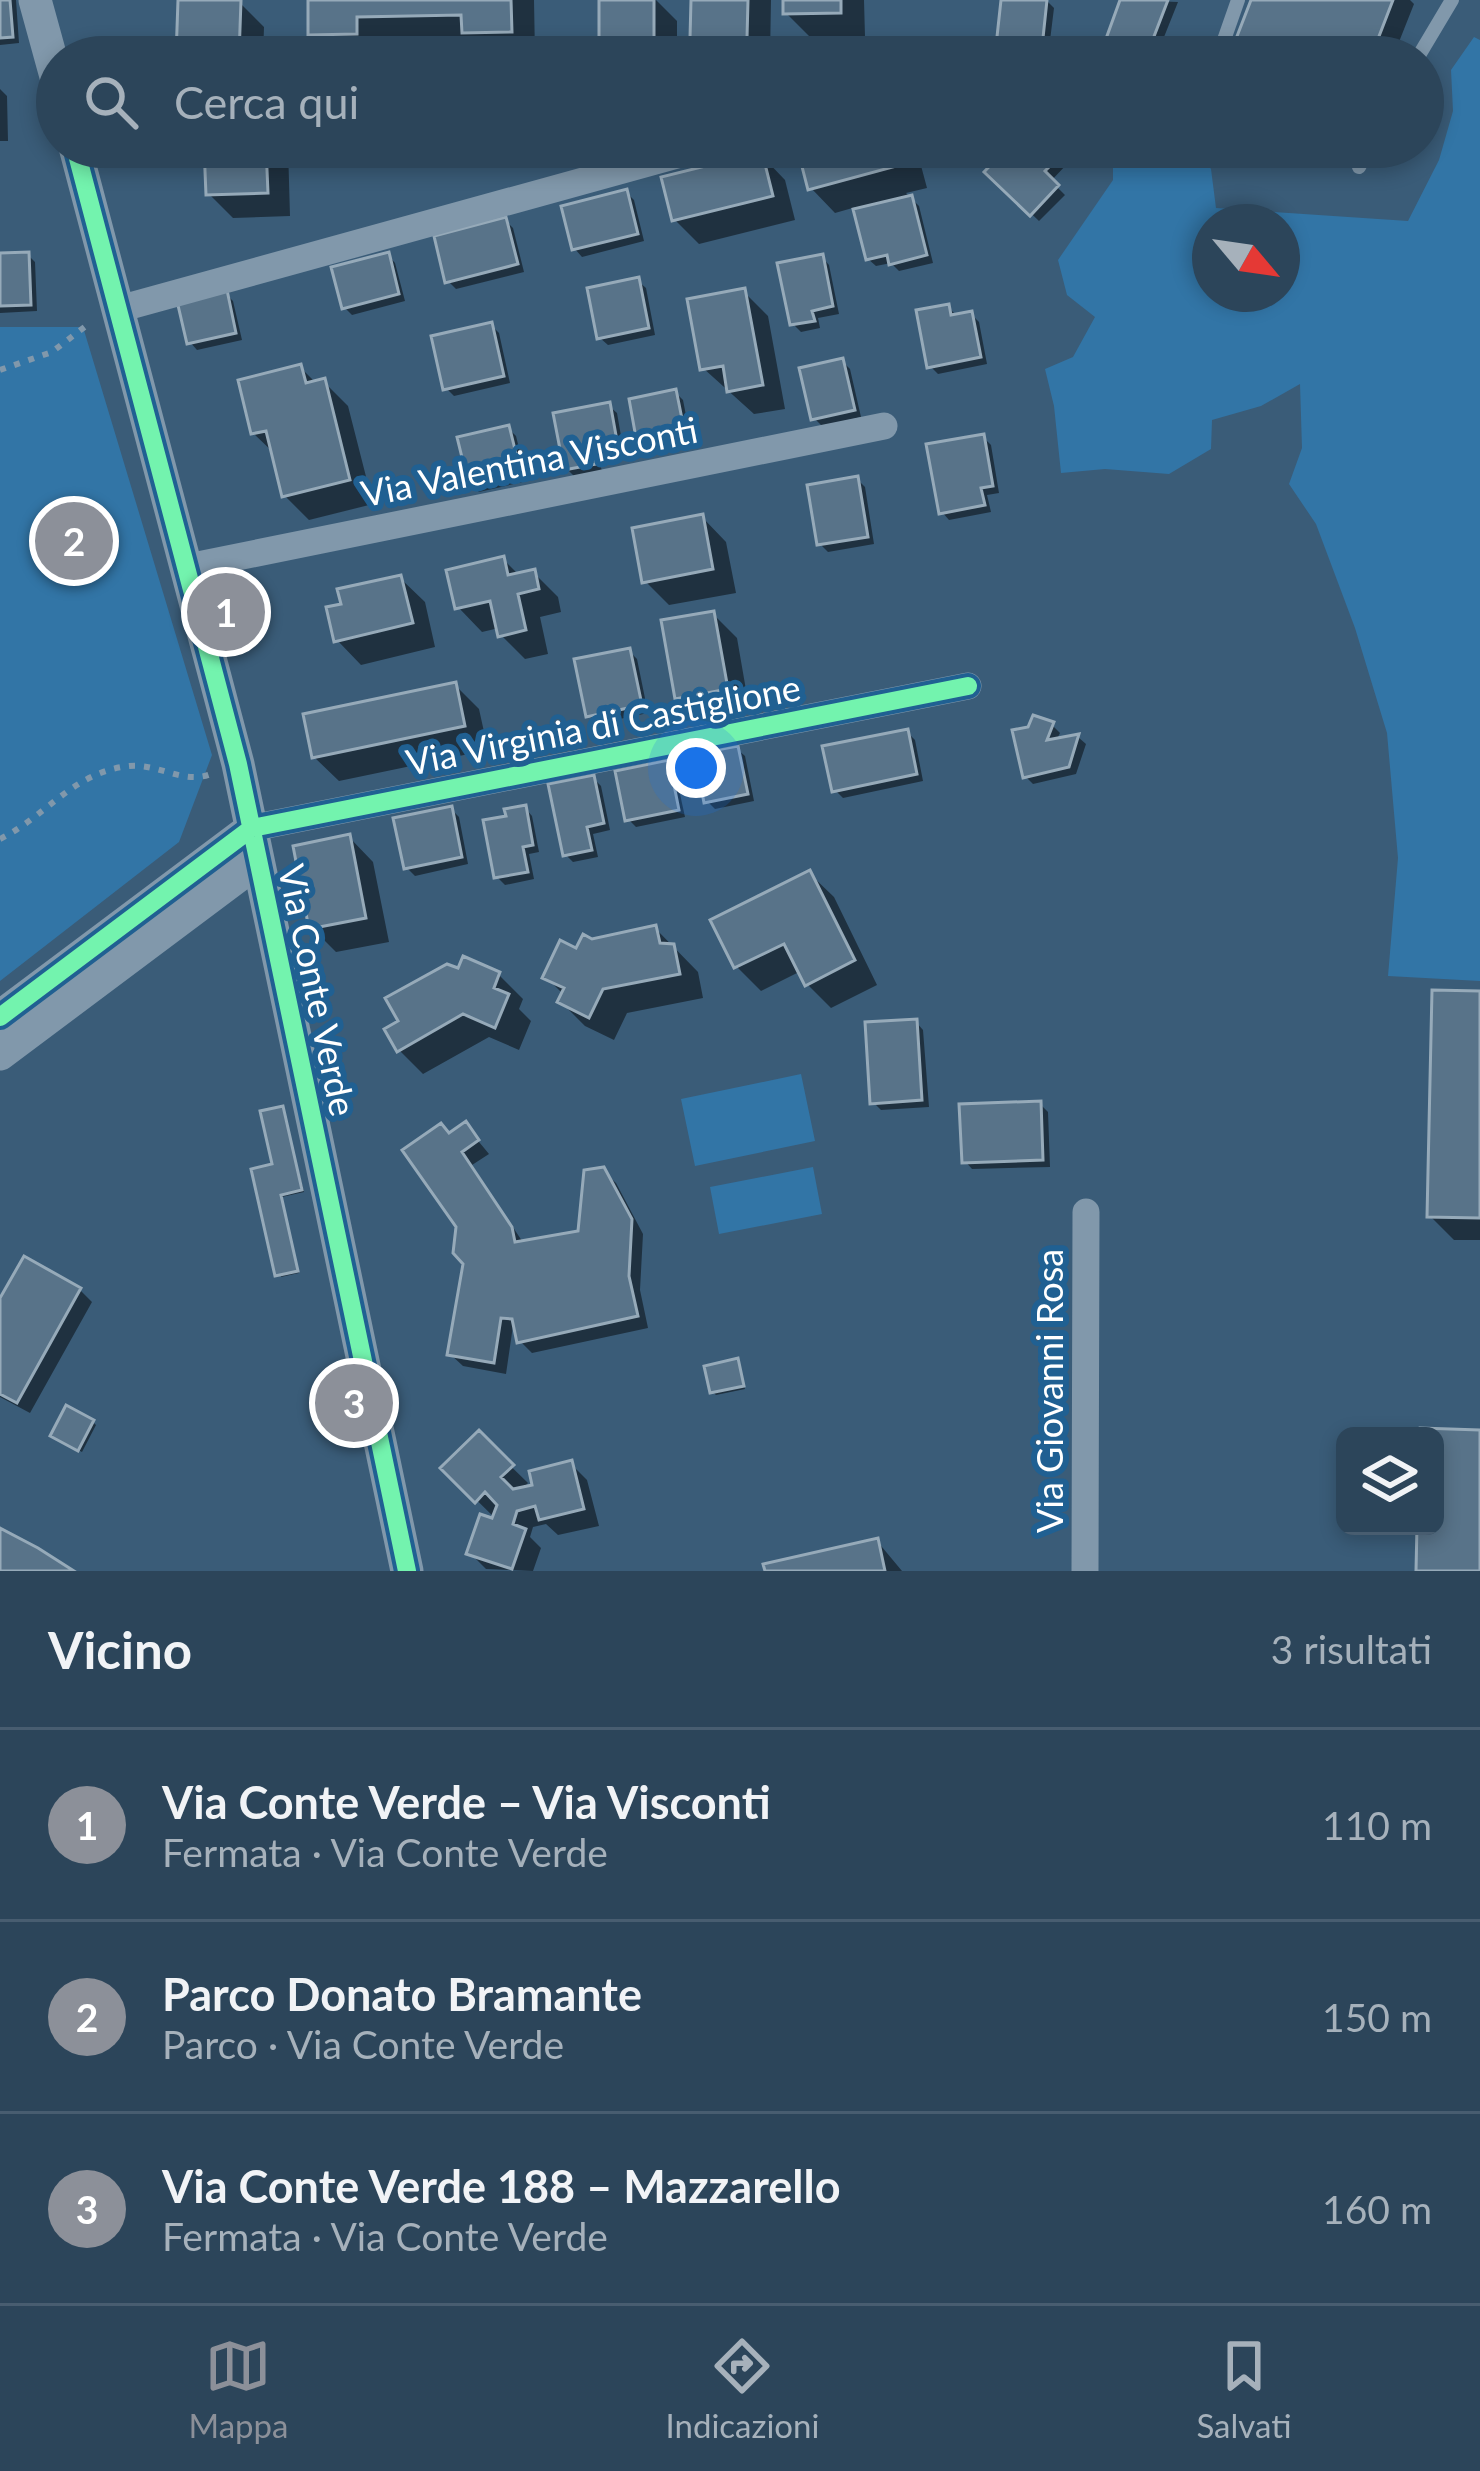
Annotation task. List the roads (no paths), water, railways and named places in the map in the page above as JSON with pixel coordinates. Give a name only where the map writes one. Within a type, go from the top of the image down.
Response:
[{"type":"street","points":[[35,0],[45,36]]},
{"type":"street","name":"Via Conte Verde","points":[[81,168],[238,764],[407,1571]]},
{"type":"street","points":[[119,309],[630,168]]},
{"type":"street","name":"Via Valentina Visconti","points":[[188,567],[884,426]]},
{"type":"street","name":"Via Virginia di Castiglione","points":[[255,844],[968,686]]},
{"type":"street","points":[[0,1017],[255,844]]},
{"type":"street","points":[[0,1054],[255,844]]},
{"type":"street","name":"Via Giovanni Rosa","points":[[1085,1571],[1087,1211]]},
{"type":"lane","points":[[1225,36],[1238,0]]},
{"type":"lane","points":[[1431,36],[1452,0]]},
{"type":"place","name":"Parco Donato Bramante","points":[[74,541]]},
{"type":"place","name":"Via Conte Verde – Via Visconti","points":[[226,612]]},
{"type":"place","name":"Via Conte Verde 188 – Mazzarello","points":[[354,1403]]}]
